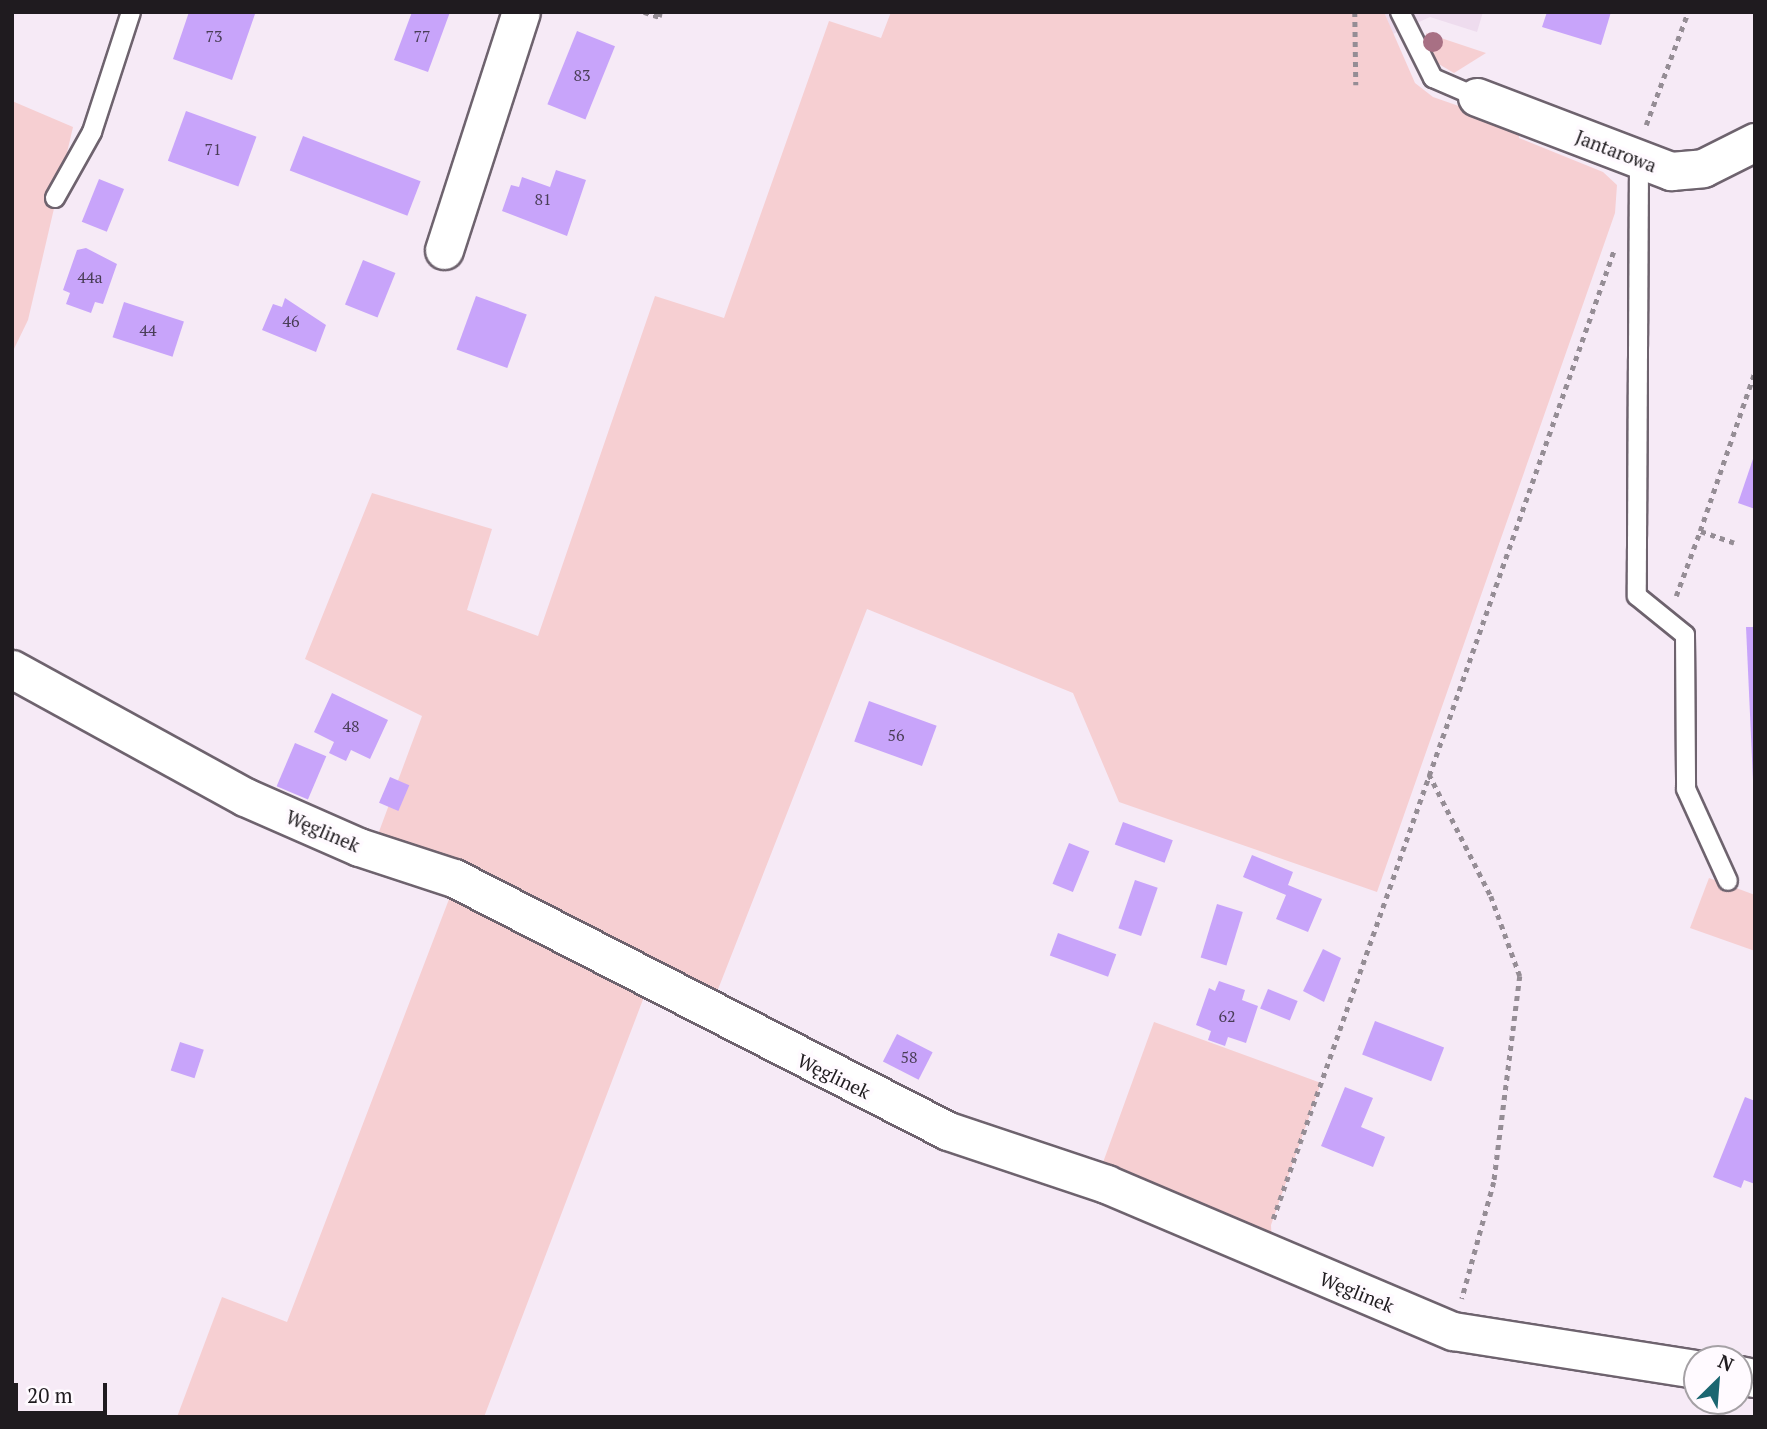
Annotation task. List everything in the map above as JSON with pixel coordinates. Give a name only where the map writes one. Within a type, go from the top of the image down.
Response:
[{"type":"street","points":[[444,250],[521,12]]},
{"type":"street","name":"Jantarowa","points":[[1477,97],[1640,151],[1671,171],[1703,168],[1755,142]]},
{"type":"street","name":"Węglinek","points":[[12,669],[245,797],[359,847],[454,878],[948,1131],[1106,1184],[1273,1258],[1452,1331],[1683,1367]]},
{"type":"lane","points":[[55,198],[92,131],[131,12]]},
{"type":"lane","points":[[1400,12],[1433,78],[1477,97]]},
{"type":"lane","points":[[1640,151],[1637,596],[1685,635],[1686,789],[1728,881]]},
{"type":"path","points":[[644,12],[659,17],[660,12]]},
{"type":"path","points":[[1355,12],[1356,85]]},
{"type":"path","points":[[1640,151],[1688,12]]},
{"type":"path","points":[[1273,1258],[1271,1225],[1605,266],[1639,206]]},
{"type":"path","points":[[1734,543],[1700,531],[1755,371]]},
{"type":"path","points":[[1429,773],[1491,896],[1520,976],[1494,1182],[1452,1331]]},
{"type":"shaded area","points":[[891,12],[1384,12],[1415,83],[1433,97],[1519,127],[1519,138],[1603,172],[1617,185],[1615,213],[1377,892],[1119,802],[1073,693],[867,609],[715,997],[377,837],[422,716],[305,659],[372,493],[492,529],[467,610],[538,636],[655,296],[724,318],[829,21],[881,38]]},
{"type":"shaded area","points":[[1384,12],[1483,12],[1477,32],[1430,17],[1393,34]]},
{"type":"shaded area","points":[[1426,33],[1486,53],[1454,73],[1437,63]]},
{"type":"shaded area","points":[[12,101],[73,127],[28,320],[12,353]]},
{"type":"shaded area","points":[[1709,878],[1755,895],[1755,951],[1690,928]]},
{"type":"shaded area","points":[[451,894],[647,989],[484,1417],[177,1417],[222,1297],[287,1322]]},
{"type":"shaded area","points":[[1154,1022],[1321,1083],[1271,1225],[1272,1244],[1101,1168]]},
{"type":"building","points":[[189,12],[255,14],[232,80],[173,59]]},
{"type":"building","points":[[412,12],[450,12],[428,72],[394,60]]},
{"type":"building","points":[[1547,12],[1611,12],[1601,45],[1542,27]]},
{"type":"building","points":[[577,31],[615,46],[585,120],[547,104]]},
{"type":"building","points":[[186,111],[256,137],[238,186],[168,161]]},
{"type":"building","points":[[303,136],[421,181],[407,216],[290,171]]},
{"type":"building","points":[[556,170],[586,180],[567,236],[502,211],[511,185],[519,187],[522,177],[550,187]]},
{"type":"building","points":[[99,179],[124,189],[107,232],[82,222]]},
{"type":"building","points":[[86,248],[117,264],[103,304],[95,302],[91,313],[66,304],[70,293],[63,290],[77,250]]},
{"type":"building","points":[[363,260],[395,273],[377,318],[345,305]]},
{"type":"building","points":[[476,296],[527,314],[507,368],[457,350]]},
{"type":"building","points":[[285,298],[326,325],[316,352],[262,330],[273,304],[282,307]]},
{"type":"building","points":[[124,302],[184,321],[172,357],[113,337]]},
{"type":"building","points":[[1755,456],[1755,509],[1738,503]]},
{"type":"building","points":[[1746,627],[1755,627],[1755,780],[1753,780]]},
{"type":"building","points":[[332,693],[388,720],[370,759],[351,750],[346,761],[329,753],[334,742],[314,732]]},
{"type":"building","points":[[869,701],[937,726],[922,766],[854,741]]},
{"type":"building","points":[[295,743],[326,756],[308,800],[277,786]]},
{"type":"building","points":[[390,777],[409,785],[398,811],[379,803]]},
{"type":"building","points":[[1123,822],[1173,840],[1165,863],[1115,845]]},
{"type":"building","points":[[1069,843],[1089,851],[1073,892],[1053,884]]},
{"type":"building","points":[[1252,855],[1293,872],[1288,885],[1322,899],[1308,932],[1276,919],[1286,895],[1243,877]]},
{"type":"building","points":[[1135,880],[1158,888],[1141,936],[1118,928]]},
{"type":"building","points":[[1217,904],[1243,912],[1226,965],[1201,958]]},
{"type":"building","points":[[1058,933],[1116,954],[1108,977],[1050,956]]},
{"type":"building","points":[[1323,949],[1341,958],[1324,1002],[1303,991]]},
{"type":"building","points":[[1219,981],[1245,990],[1242,1000],[1258,1006],[1246,1043],[1228,1037],[1225,1046],[1208,1040],[1211,1031],[1196,1025],[1209,988],[1215,991]]},
{"type":"building","points":[[1268,989],[1298,1001],[1290,1020],[1260,1008]]},
{"type":"building","points":[[1375,1021],[1444,1048],[1431,1081],[1362,1055]]},
{"type":"building","points":[[897,1034],[933,1052],[919,1080],[883,1062]]},
{"type":"building","points":[[180,1042],[204,1050],[195,1078],[171,1071]]},
{"type":"building","points":[[1345,1087],[1373,1098],[1361,1127],[1385,1137],[1373,1167],[1321,1146]]},
{"type":"building","points":[[1745,1097],[1755,1101],[1755,1184],[1744,1180],[1741,1188],[1713,1177]]}]
